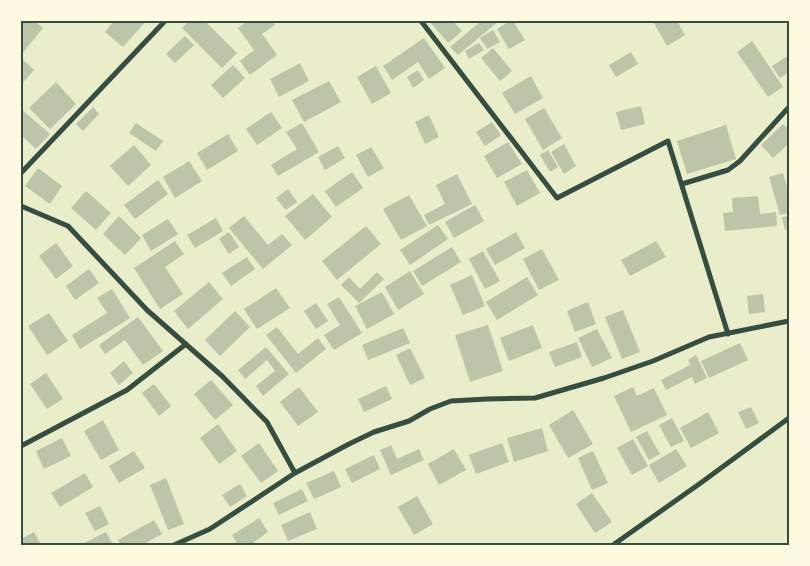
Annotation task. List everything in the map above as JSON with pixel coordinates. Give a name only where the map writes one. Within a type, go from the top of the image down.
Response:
[{"type":"street","points":[[21,173],[165,21]]},
{"type":"street","points":[[421,21],[557,198],[668,141],[728,334]]},
{"type":"street","points":[[682,184],[728,170],[740,161],[789,107]]},
{"type":"street","points":[[21,206],[68,226],[147,310],[222,376],[267,422],[295,473]]},
{"type":"street","points":[[174,545],[210,529],[295,473],[366,436],[409,421],[430,409],[451,401],[536,398],[654,361],[709,337],[789,321]]},
{"type":"street","points":[[21,446],[126,390],[186,344]]},
{"type":"street","points":[[613,545],[789,418]]},
{"type":"building","points":[[21,21],[34,21],[43,28],[21,55]]},
{"type":"building","points":[[114,21],[146,21],[123,47],[105,32]]},
{"type":"building","points":[[189,21],[205,21],[237,53],[222,68],[182,28]]},
{"type":"building","points":[[247,21],[272,21],[275,25],[262,34],[277,55],[250,75],[240,61],[254,50],[238,28]]},
{"type":"building","points":[[434,21],[453,21],[462,31],[448,43],[431,23]]},
{"type":"building","points":[[481,21],[499,21],[458,55],[450,47]]},
{"type":"building","points":[[513,21],[525,40],[509,49],[497,29]]},
{"type":"building","points":[[657,21],[677,21],[685,35],[667,46],[654,23]]},
{"type":"building","points":[[493,30],[500,42],[487,49],[480,38]]},
{"type":"building","points":[[185,36],[194,45],[175,63],[166,54]]},
{"type":"building","points":[[424,38],[445,68],[429,79],[418,62],[392,80],[383,66]]},
{"type":"building","points":[[752,41],[783,87],[768,97],[737,52]]},
{"type":"building","points":[[479,43],[484,50],[469,59],[465,51]]},
{"type":"building","points":[[493,48],[512,71],[500,81],[481,58]]},
{"type":"building","points":[[631,52],[638,64],[616,77],[609,65]]},
{"type":"building","points":[[789,55],[789,72],[780,78],[772,66]]},
{"type":"building","points":[[23,60],[34,70],[21,85],[21,61]]},
{"type":"building","points":[[300,63],[309,81],[279,97],[270,79]]},
{"type":"building","points":[[233,65],[245,78],[223,98],[211,85]]},
{"type":"building","points":[[376,66],[391,93],[372,104],[357,77]]},
{"type":"building","points":[[418,70],[424,80],[413,88],[407,77]]},
{"type":"building","points":[[531,76],[543,98],[515,114],[502,93]]},
{"type":"building","points":[[329,81],[341,102],[304,122],[292,100]]},
{"type":"building","points":[[56,82],[76,104],[50,129],[29,108]]},
{"type":"building","points":[[641,106],[645,124],[621,130],[616,112]]},
{"type":"building","points":[[93,107],[99,114],[83,131],[76,124]]},
{"type":"building","points":[[544,108],[562,138],[543,150],[525,119]]},
{"type":"building","points":[[21,109],[50,134],[36,149],[21,135]]},
{"type":"building","points":[[271,112],[282,128],[257,145],[246,129]]},
{"type":"building","points":[[429,115],[439,137],[425,144],[415,122]]},
{"type":"building","points":[[492,122],[501,135],[485,146],[476,132]]},
{"type":"building","points":[[136,123],[163,141],[156,151],[129,133]]},
{"type":"building","points":[[302,123],[319,152],[278,176],[271,165],[297,149],[286,132]]},
{"type":"building","points":[[783,124],[789,130],[789,143],[773,158],[761,145]]},
{"type":"building","points":[[726,125],[736,159],[687,174],[677,141]]},
{"type":"building","points":[[228,134],[238,151],[207,170],[197,153]]},
{"type":"building","points":[[508,142],[522,164],[497,178],[484,156]]},
{"type":"building","points":[[564,144],[576,166],[564,174],[551,152]]},
{"type":"building","points":[[134,145],[151,165],[128,186],[110,166]]},
{"type":"building","points":[[338,146],[345,158],[325,170],[318,157]]},
{"type":"building","points":[[371,147],[384,168],[368,177],[356,155]]},
{"type":"building","points":[[548,150],[558,167],[550,172],[540,155]]},
{"type":"building","points":[[189,161],[202,181],[175,198],[163,177]]},
{"type":"building","points":[[38,168],[62,186],[50,204],[25,186]]},
{"type":"building","points":[[527,170],[540,193],[517,206],[504,182]]},
{"type":"building","points":[[352,172],[363,188],[336,207],[325,191]]},
{"type":"building","points":[[783,173],[789,193],[789,213],[780,215],[769,177]]},
{"type":"building","points":[[457,174],[472,204],[429,225],[424,215],[445,204],[436,185]]},
{"type":"building","points":[[158,180],[168,194],[135,219],[124,205]]},
{"type":"building","points":[[288,189],[297,202],[286,210],[276,198]]},
{"type":"building","points":[[86,191],[111,213],[96,230],[71,208]]},
{"type":"building","points":[[313,194],[332,217],[305,240],[285,216]]},
{"type":"building","points":[[409,195],[427,226],[401,240],[383,209]]},
{"type":"building","points":[[758,196],[760,214],[776,212],[777,226],[725,231],[723,213],[733,212],[732,198]]},
{"type":"building","points":[[475,205],[484,221],[454,238],[445,222]]},
{"type":"building","points":[[119,216],[141,238],[125,255],[103,234]]},
{"type":"building","points":[[244,216],[268,245],[282,234],[292,245],[263,269],[229,228]]},
{"type":"building","points":[[789,216],[789,230],[785,230],[782,217]]},
{"type":"building","points":[[216,218],[223,231],[195,248],[187,235]]},
{"type":"building","points":[[168,219],[178,234],[151,251],[142,235]]},
{"type":"building","points":[[438,225],[448,239],[410,265],[400,250]]},
{"type":"building","points":[[366,226],[381,244],[337,280],[322,261]]},
{"type":"building","points":[[229,232],[239,247],[229,254],[219,239]]},
{"type":"building","points":[[516,232],[525,248],[495,265],[486,249]]},
{"type":"building","points":[[175,241],[184,254],[165,267],[183,294],[160,309],[134,268]]},
{"type":"building","points":[[656,241],[666,257],[630,276],[621,260]]},
{"type":"building","points":[[56,243],[73,266],[56,279],[39,256]]},
{"type":"building","points":[[452,247],[461,262],[422,286],[413,271]]},
{"type":"building","points":[[542,249],[559,280],[539,290],[523,259]]},
{"type":"building","points":[[483,251],[500,281],[485,289],[469,259]]},
{"type":"building","points":[[247,257],[255,269],[231,286],[222,273]]},
{"type":"building","points":[[89,269],[99,283],[75,300],[66,286]]},
{"type":"building","points":[[410,271],[424,294],[398,310],[385,287]]},
{"type":"building","points":[[377,272],[384,279],[359,303],[341,285],[349,277],[360,289]]},
{"type":"building","points":[[472,275],[485,306],[463,315],[450,285]]},
{"type":"building","points":[[527,277],[538,295],[497,320],[486,302]]},
{"type":"building","points":[[209,282],[223,299],[188,329],[174,311]]},
{"type":"building","points":[[276,288],[290,308],[257,329],[244,309]]},
{"type":"building","points":[[112,289],[130,318],[80,349],[72,335],[107,313],[97,298]]},
{"type":"building","points":[[382,292],[394,314],[367,329],[355,306]]},
{"type":"building","points":[[763,294],[765,312],[749,314],[747,296]]},
{"type":"building","points":[[339,297],[362,333],[334,350],[324,335],[340,325],[327,304]]},
{"type":"building","points":[[588,302],[596,324],[575,332],[567,311]]},
{"type":"building","points":[[316,303],[328,321],[316,329],[304,311]]},
{"type":"building","points":[[623,310],[640,352],[622,359],[605,317]]},
{"type":"building","points":[[235,311],[250,327],[220,356],[205,340]]},
{"type":"building","points":[[49,313],[68,341],[47,355],[28,326]]},
{"type":"building","points":[[138,317],[163,351],[143,365],[125,340],[105,354],[99,345]]},
{"type":"building","points":[[488,325],[503,371],[470,382],[455,335]]},
{"type":"building","points":[[533,325],[542,348],[509,361],[500,338]]},
{"type":"building","points":[[277,327],[298,354],[318,338],[326,349],[296,373],[266,335]]},
{"type":"building","points":[[403,328],[410,343],[368,360],[362,345]]},
{"type":"building","points":[[597,329],[612,358],[592,367],[578,338]]},
{"type":"building","points":[[577,342],[582,357],[555,367],[549,352]]},
{"type":"building","points":[[740,343],[748,360],[709,378],[701,361]]},
{"type":"building","points":[[266,347],[289,374],[263,396],[256,386],[275,371],[267,360],[245,379],[238,370]]},
{"type":"building","points":[[410,348],[425,378],[410,385],[396,355]]},
{"type":"building","points":[[696,355],[707,378],[695,384],[692,377],[666,390],[661,380],[690,365],[688,360]]},
{"type":"building","points":[[124,361],[133,373],[119,385],[110,373]]},
{"type":"building","points":[[46,373],[63,399],[47,409],[30,384]]},
{"type":"building","points":[[211,380],[233,405],[215,420],[194,394]]},
{"type":"building","points":[[154,384],[171,406],[159,416],[142,393]]},
{"type":"building","points":[[386,386],[392,399],[364,412],[358,399]]},
{"type":"building","points":[[299,387],[318,412],[298,426],[280,402]]},
{"type":"building","points":[[633,387],[637,396],[654,388],[667,415],[631,432],[614,396]]},
{"type":"building","points":[[751,407],[759,423],[746,429],[738,412]]},
{"type":"building","points":[[573,410],[593,444],[568,458],[549,425]]},
{"type":"building","points":[[708,412],[719,433],[691,448],[680,428]]},
{"type":"building","points":[[672,418],[684,441],[671,447],[659,425]]},
{"type":"building","points":[[103,420],[119,450],[101,460],[84,431]]},
{"type":"building","points":[[218,424],[237,451],[219,464],[200,438]]},
{"type":"building","points":[[542,428],[548,451],[514,462],[507,438]]},
{"type":"building","points":[[647,431],[660,454],[649,460],[636,437]]},
{"type":"building","points":[[62,438],[71,456],[44,469],[36,451]]},
{"type":"building","points":[[633,439],[648,466],[632,475],[617,448]]},
{"type":"building","points":[[259,443],[278,471],[261,483],[241,456]]},
{"type":"building","points":[[502,443],[509,462],[476,474],[469,455]]},
{"type":"building","points":[[391,445],[397,459],[419,449],[424,460],[391,475],[380,450]]},
{"type":"building","points":[[454,449],[466,470],[439,485],[428,464]]},
{"type":"building","points":[[676,449],[687,466],[659,483],[649,465]]},
{"type":"building","points":[[134,451],[145,468],[119,483],[109,466]]},
{"type":"building","points":[[593,451],[608,483],[592,490],[578,458]]},
{"type":"building","points":[[374,455],[380,469],[352,483],[345,469]]},
{"type":"building","points":[[334,471],[341,487],[314,499],[306,483]]},
{"type":"building","points":[[85,473],[93,487],[60,507],[51,493]]},
{"type":"building","points":[[166,478],[184,524],[168,530],[150,485]]},
{"type":"building","points":[[240,484],[247,496],[230,507],[222,495]]},
{"type":"building","points":[[302,489],[308,501],[279,515],[273,503]]},
{"type":"building","points":[[592,493],[612,522],[595,533],[576,504]]},
{"type":"building","points":[[417,496],[433,524],[414,535],[398,507]]},
{"type":"building","points":[[100,506],[109,524],[95,531],[85,513]]},
{"type":"building","points":[[310,512],[317,529],[288,541],[281,525]]},
{"type":"building","points":[[259,518],[268,532],[250,545],[238,545],[232,535]]},
{"type":"building","points":[[154,520],[162,534],[142,545],[121,545],[118,540]]},
{"type":"building","points":[[34,532],[41,545],[21,545],[21,539]]},
{"type":"building","points":[[106,532],[113,545],[80,545]]}]
